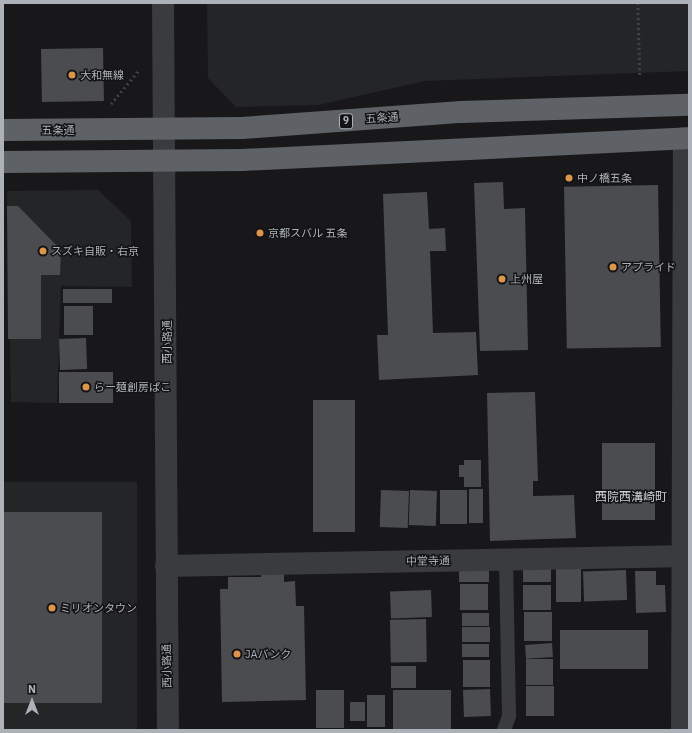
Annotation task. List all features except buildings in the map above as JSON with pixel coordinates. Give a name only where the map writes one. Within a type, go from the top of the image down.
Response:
[{"type":"highway","name":"五条通","points":[[3,130],[166,130],[242,128],[461,112],[689,105]]},
{"type":"highway","points":[[3,162],[166,162],[687,138]]},
{"type":"street","name":"西小路通","points":[[163,3],[166,130],[166,566],[168,730]]},
{"type":"street","points":[[682,730],[685,556],[687,138]]},
{"type":"street","name":"中堂寺通","points":[[166,566],[685,556]]},
{"type":"lane","points":[[504,730],[509,716],[506,560]]},
{"type":"path","points":[[638,3],[640,76]]},
{"type":"path","points":[[108,108],[138,72],[138,66]]},
{"type":"shaded area","points":[[207,3],[689,3],[689,71],[425,81],[318,105],[236,107],[208,78]]},
{"type":"shaded area","points":[[98,190],[131,221],[132,287],[61,286],[57,403],[11,402],[7,191]]},
{"type":"shaded area","points":[[3,482],[137,482],[137,730],[3,730]]},
{"type":"place","name":"大和無線","points":[[72,75]]},
{"type":"place","name":"中ノ橋五条","points":[[569,178]]},
{"type":"place","name":"京都スバル 五条","points":[[260,233]]},
{"type":"place","name":"スズキ自販・右京","points":[[43,251]]},
{"type":"place","name":"アプライド","points":[[613,267]]},
{"type":"place","name":"上州屋","points":[[502,279]]},
{"type":"place","name":"らー麺創房ぱこ","points":[[86,387]]},
{"type":"place","name":"ミリオンタウン","points":[[52,608]]},
{"type":"place","name":"JAバンク","points":[[237,654]]},
{"type":"district","name":"西院西溝崎町","points":[[631,497]]}]
